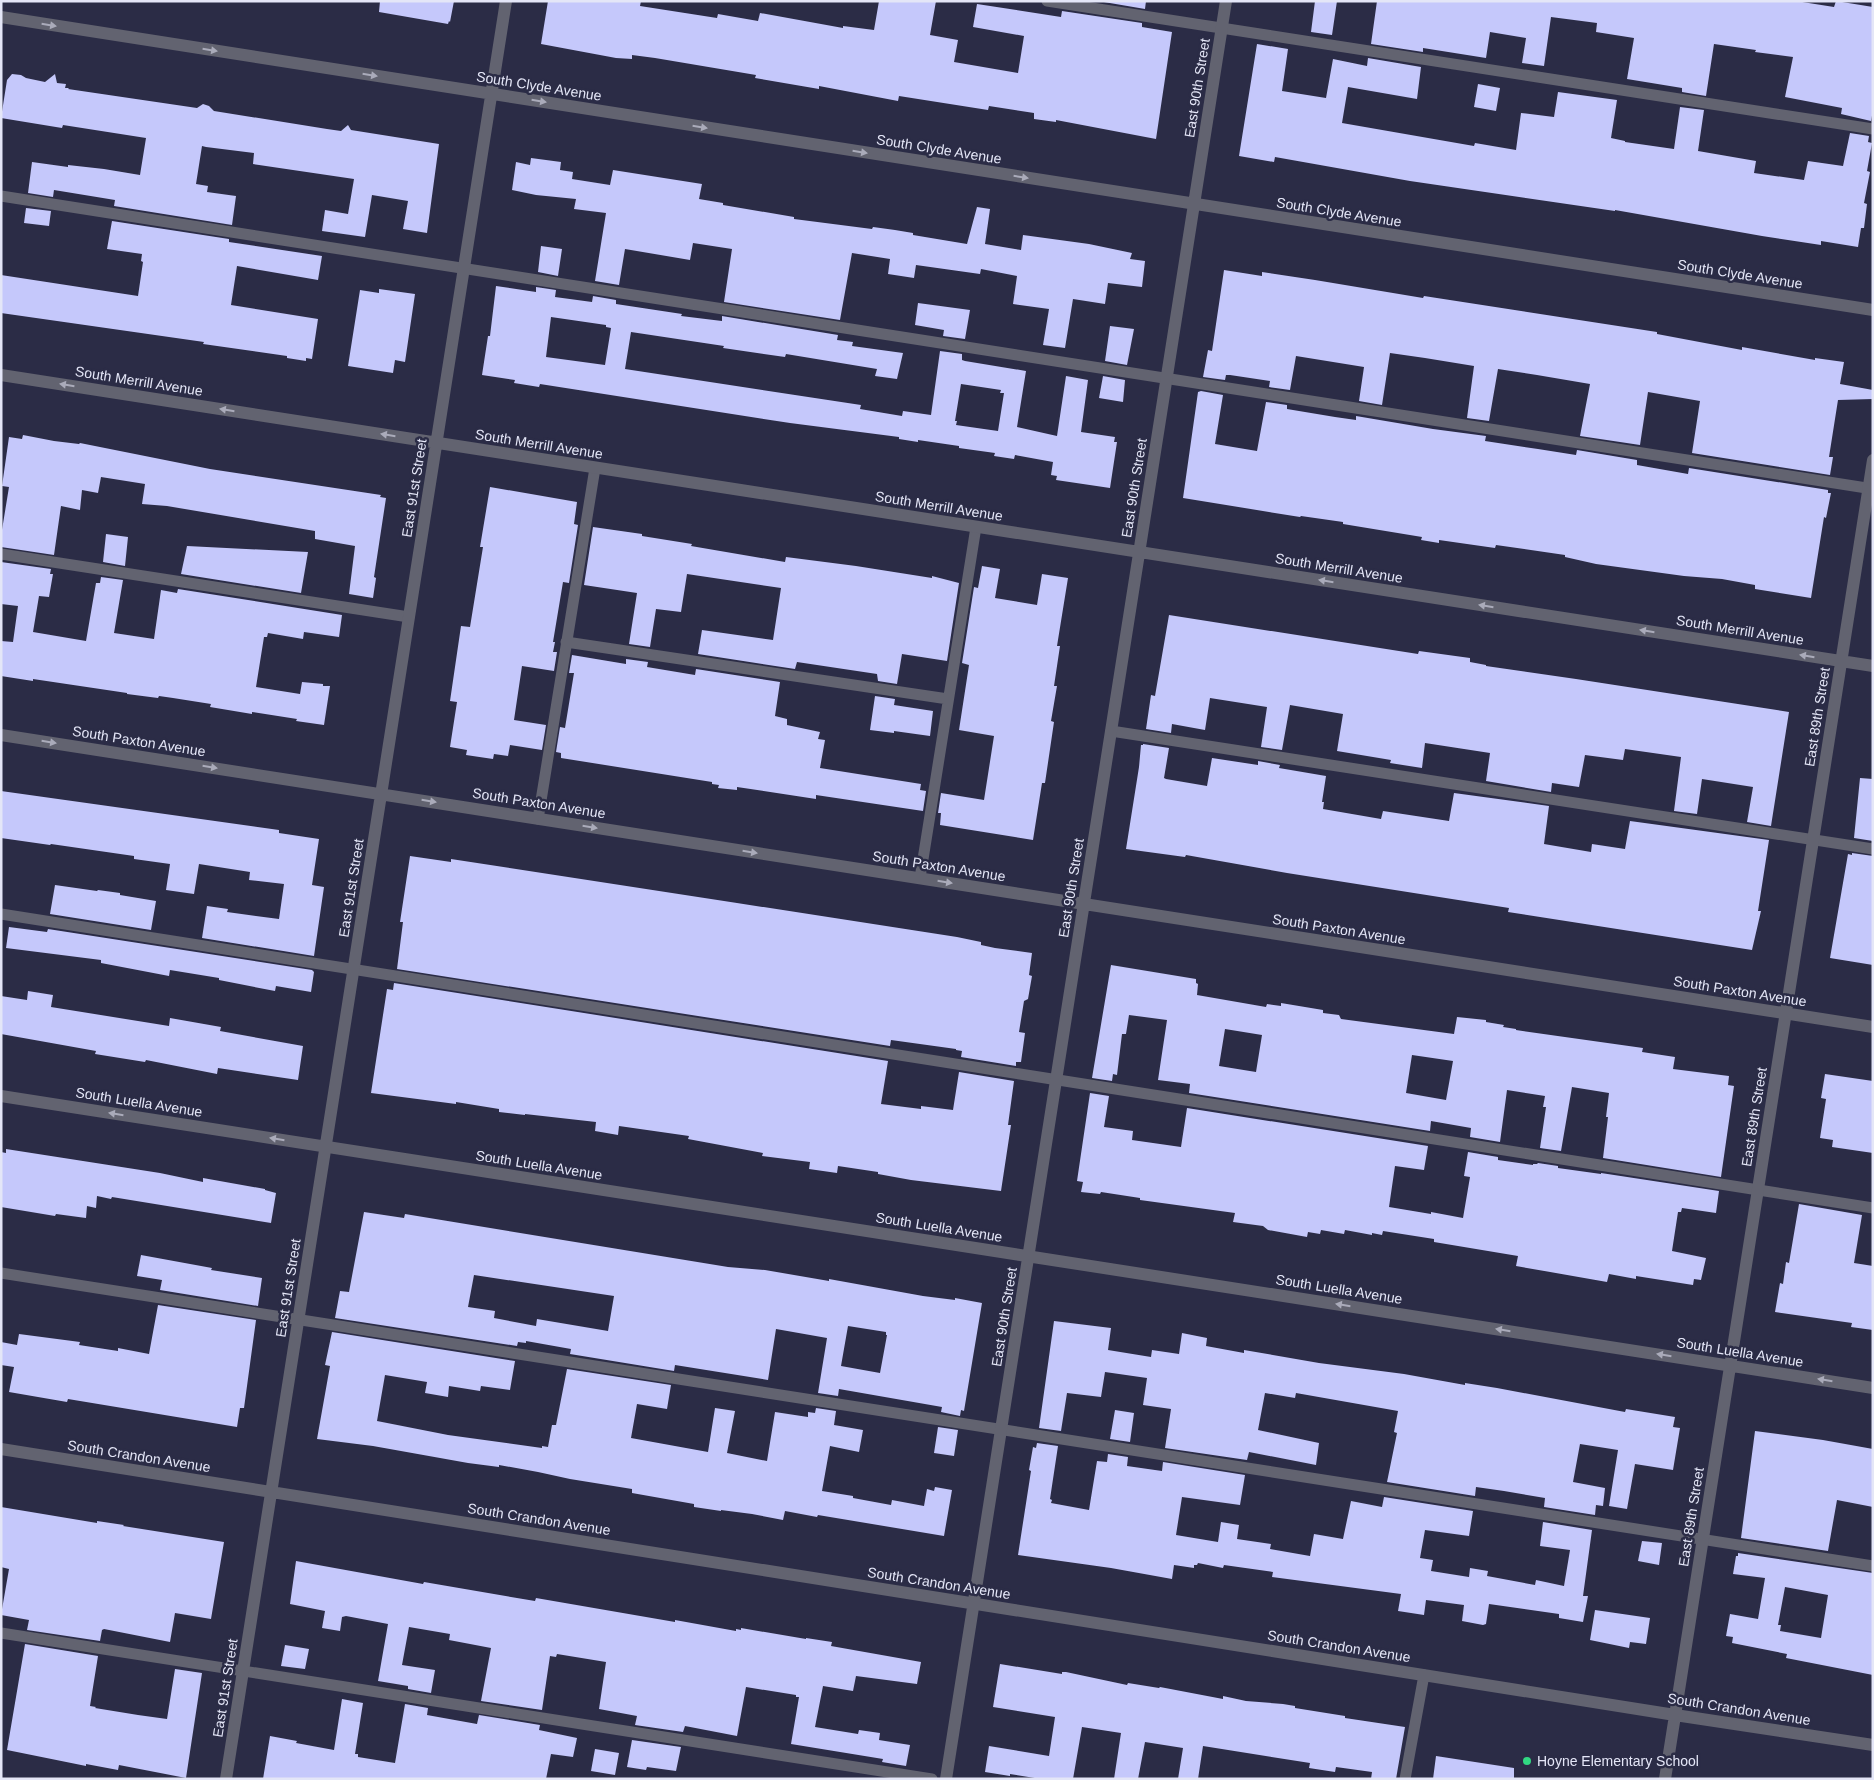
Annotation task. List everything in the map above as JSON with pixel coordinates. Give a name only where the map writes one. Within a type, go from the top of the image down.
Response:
[{"type":"street","name":"East 91st Street","points":[[226,1779],[506,1]]},
{"type":"street","name":"East 90th Street","points":[[946,1779],[1226,1]]},
{"type":"street","name":"South Clyde Avenue","points":[[1,17],[1873,310]]},
{"type":"street","name":"South Merrill Avenue","points":[[1,375],[1873,666]]},
{"type":"street","name":"East 89th Street","points":[[1665,1779],[1841,661],[1871,488],[1873,460]]},
{"type":"street","name":"South Paxton Avenue","points":[[1,735],[1873,1027]]},
{"type":"street","name":"South Luella Avenue","points":[[1,1096],[1873,1388]]},
{"type":"street","name":"South Crandon Avenue","points":[[1,1449],[1675,1715],[1873,1744]]},
{"type":"lane","points":[[1047,1],[1873,129]]},
{"type":"lane","points":[[1,196],[1871,488]]},
{"type":"lane","points":[[538,818],[595,468]]},
{"type":"lane","points":[[920,878],[976,526]]},
{"type":"lane","points":[[1,554],[409,617]]},
{"type":"lane","points":[[566,642],[948,699]]},
{"type":"lane","points":[[1111,731],[1873,849]]},
{"type":"lane","points":[[1,914],[1873,1208]]},
{"type":"lane","points":[[1,1273],[1873,1566]]},
{"type":"lane","points":[[1,1633],[932,1779]]},
{"type":"lane","points":[[1405,1779],[1424,1675]]},
{"type":"building","points":[[380,1],[454,1],[448,24],[379,12]]},
{"type":"building","points":[[548,1],[641,1],[640,6],[717,18],[718,14],[758,21],[760,13],[843,28],[843,26],[874,30],[879,1],[936,1],[930,35],[958,40],[954,62],[1018,73],[1024,36],[973,27],[977,4],[1061,17],[1062,11],[1142,23],[1142,27],[1172,32],[1156,139],[1056,120],[1056,122],[1034,119],[1034,113],[989,106],[988,110],[899,96],[898,101],[819,86],[819,89],[755,78],[756,75],[655,58],[632,55],[632,59],[616,58],[541,44]]},
{"type":"building","points":[[1098,1],[1146,1],[1145,9]]},
{"type":"building","points":[[1315,1],[1337,1],[1332,35],[1311,32]]},
{"type":"building","points":[[1377,1],[1796,1],[1834,7],[1836,1],[1873,7],[1873,110],[1871,121],[1841,114],[1842,108],[1785,97],[1793,57],[1714,44],[1706,96],[1682,92],[1682,88],[1627,79],[1634,38],[1596,32],[1597,23],[1551,17],[1544,66],[1522,63],[1526,38],[1490,32],[1486,58],[1423,48],[1423,52],[1371,44]]},
{"type":"building","points":[[1257,44],[1288,49],[1282,91],[1326,98],[1333,59],[1367,66],[1368,58],[1421,67],[1417,99],[1348,87],[1342,123],[1474,146],[1475,143],[1516,150],[1521,113],[1554,117],[1558,92],[1617,100],[1611,138],[1625,142],[1674,149],[1680,107],[1704,110],[1698,151],[1756,161],[1754,173],[1804,180],[1808,161],[1843,166],[1850,133],[1869,136],[1868,142],[1872,143],[1867,171],[1870,172],[1864,203],[1867,204],[1864,228],[1861,228],[1858,247],[1821,241],[1821,245],[1762,236],[1615,210],[1410,181],[1275,157],[1274,162],[1239,156]]},
{"type":"building","points":[[12,74],[45,82],[55,74],[57,83],[66,84],[65,88],[68,89],[197,108],[203,104],[209,106],[214,111],[341,131],[348,125],[351,130],[439,144],[427,233],[403,229],[408,201],[372,195],[365,237],[322,231],[325,210],[348,214],[354,179],[253,164],[254,153],[202,146],[196,184],[208,186],[207,192],[236,196],[232,225],[114,206],[115,200],[54,190],[53,197],[28,193],[32,162],[104,169],[140,175],[146,138],[63,125],[62,128],[1,118],[7,80]]},
{"type":"building","points":[[1478,84],[1500,88],[1496,111],[1474,107]]},
{"type":"building","points":[[531,158],[561,162],[560,170],[573,172],[572,179],[610,185],[613,170],[702,184],[699,199],[723,203],[723,205],[794,217],[794,219],[895,230],[967,244],[977,207],[990,209],[985,244],[1021,250],[1023,235],[1089,244],[1132,253],[1130,259],[1145,261],[1142,287],[1108,283],[1105,304],[1073,299],[1065,348],[1043,345],[1049,309],[1013,304],[1017,276],[981,269],[980,274],[916,265],[914,278],[888,274],[890,259],[852,253],[840,320],[724,302],[732,249],[693,243],[690,260],[625,249],[619,285],[595,281],[606,213],[574,209],[576,199],[536,195],[512,190],[516,162],[530,165]]},
{"type":"building","points":[[26,208],[51,211],[49,226],[24,223]]},
{"type":"building","points":[[112,221],[322,256],[318,280],[237,266],[231,305],[318,319],[312,359],[306,358],[306,361],[287,358],[287,356],[203,344],[204,342],[1,313],[1,275],[138,296],[143,262],[141,261],[142,254],[107,249]]},
{"type":"building","points":[[541,246],[562,249],[558,276],[538,272]]},
{"type":"building","points":[[1224,270],[1262,276],[1262,272],[1423,298],[1424,296],[1657,332],[1657,334],[1742,350],[1742,347],[1815,360],[1815,358],[1844,362],[1840,384],[1873,390],[1873,399],[1838,400],[1829,457],[1833,457],[1830,475],[1692,453],[1700,401],[1648,392],[1640,445],[1580,436],[1590,384],[1537,375],[1498,369],[1489,421],[1467,418],[1474,366],[1425,358],[1390,353],[1382,405],[1359,401],[1364,367],[1296,356],[1290,390],[1269,387],[1270,381],[1230,375],[1226,375],[1225,380],[1203,377],[1208,350],[1212,351]]},
{"type":"building","points":[[496,286],[536,292],[536,287],[556,290],[555,297],[592,302],[593,296],[616,300],[616,304],[682,314],[681,316],[722,321],[722,316],[838,335],[837,340],[853,342],[852,346],[903,353],[897,379],[875,376],[877,369],[786,354],[785,357],[723,348],[724,346],[631,332],[625,369],[861,405],[860,409],[902,416],[903,411],[931,415],[940,351],[962,354],[962,360],[965,361],[1026,371],[1017,427],[1057,436],[1066,376],[1088,380],[1081,432],[1115,437],[1114,442],[1117,442],[1110,488],[1056,480],[1057,476],[1051,475],[1053,462],[1015,455],[1014,459],[994,456],[995,453],[959,448],[959,446],[918,440],[918,442],[899,439],[899,437],[790,423],[540,384],[539,387],[514,383],[515,380],[482,375],[488,336],[490,336]],"holes":[[[551,317],[606,325],[606,327],[611,328],[605,365],[546,357]],[[961,384],[1001,390],[1000,393],[1004,393],[998,431],[956,425]]]},
{"type":"building","points":[[379,289],[415,294],[405,362],[395,360],[393,373],[348,366],[360,290],[379,293]]},
{"type":"building","points":[[918,303],[970,310],[965,339],[943,336],[944,330],[915,325]]},
{"type":"building","points":[[1110,326],[1134,329],[1127,365],[1105,361]]},
{"type":"building","points":[[1103,376],[1125,380],[1123,402],[1099,398]]},
{"type":"building","points":[[1198,392],[1223,395],[1215,444],[1257,451],[1266,402],[1287,405],[1287,409],[1335,417],[1356,420],[1356,416],[1486,436],[1485,441],[1576,455],[1577,450],[1637,460],[1637,465],[1688,474],[1689,468],[1828,490],[1828,493],[1831,493],[1826,518],[1824,517],[1811,598],[1755,589],[1755,585],[1722,579],[1684,576],[1596,564],[1565,557],[1565,555],[1496,545],[1495,548],[1439,540],[1439,543],[1421,540],[1422,537],[1343,524],[1343,522],[1183,498]]},
{"type":"building","points":[[23,435],[54,441],[80,443],[210,469],[381,495],[380,497],[386,498],[374,577],[376,578],[373,598],[349,594],[355,546],[315,539],[315,531],[167,506],[142,504],[145,484],[101,477],[98,493],[82,490],[80,510],[61,506],[54,555],[1,547],[9,487],[2,486],[9,437],[22,439]]},
{"type":"building","points":[[490,487],[577,502],[574,524],[578,525],[569,583],[563,582],[553,642],[555,642],[553,652],[557,652],[554,671],[522,666],[514,720],[546,725],[542,750],[510,745],[508,756],[494,754],[493,759],[466,755],[467,750],[450,747],[457,702],[450,701],[461,626],[470,627],[483,547],[480,547]]},
{"type":"building","points":[[593,527],[642,534],[642,536],[692,544],[691,546],[785,562],[786,557],[932,578],[932,576],[959,583],[947,661],[902,654],[897,684],[878,681],[877,674],[797,662],[795,669],[698,654],[702,630],[773,640],[781,588],[687,574],[681,612],[656,609],[650,647],[629,644],[637,593],[584,585]]},
{"type":"building","points":[[106,534],[128,537],[125,566],[103,562]]},
{"type":"building","points":[[187,546],[308,552],[301,593],[181,574]]},
{"type":"building","points":[[1,562],[51,569],[50,574],[53,574],[49,597],[39,596],[33,632],[86,641],[96,583],[100,583],[101,577],[123,580],[114,633],[154,639],[161,590],[177,593],[178,589],[342,615],[339,637],[304,632],[303,639],[268,633],[267,637],[264,637],[256,687],[300,694],[302,682],[330,686],[324,725],[296,721],[297,719],[210,707],[211,704],[173,698],[159,696],[158,698],[1,676],[1,641],[13,642],[18,606],[1,604]]},
{"type":"building","points":[[982,566],[1000,569],[995,598],[1037,605],[1042,574],[1068,578],[1057,646],[1060,646],[1054,686],[1057,686],[1051,721],[1054,722],[1045,783],[1042,783],[1033,840],[940,825],[941,813],[938,813],[941,793],[984,800],[994,736],[959,730],[969,665],[962,663],[974,587],[978,588]]},
{"type":"building","points":[[1169,615],[1418,654],[1419,651],[1470,658],[1470,662],[1486,666],[1789,712],[1771,826],[1747,822],[1753,787],[1702,779],[1697,814],[1674,811],[1681,757],[1625,749],[1623,760],[1585,755],[1579,787],[1552,783],[1551,792],[1486,781],[1490,753],[1425,743],[1422,768],[1390,763],[1391,760],[1337,751],[1343,714],[1290,705],[1282,750],[1261,747],[1267,707],[1210,698],[1205,730],[1172,724],[1171,733],[1146,729],[1151,695],[1155,696]]},
{"type":"building","points":[[572,655],[626,664],[626,659],[648,662],[647,667],[695,675],[696,669],[780,682],[775,716],[787,719],[787,725],[820,732],[818,739],[825,740],[820,768],[921,784],[920,790],[926,791],[923,811],[816,795],[816,799],[737,787],[737,790],[718,788],[719,785],[712,784],[712,782],[561,758],[561,753],[556,752],[560,727],[565,728],[574,673],[569,673]]},
{"type":"building","points":[[875,696],[895,699],[894,705],[933,711],[930,736],[870,730]]},
{"type":"building","points":[[1141,745],[1169,748],[1164,778],[1166,779],[1207,786],[1212,758],[1258,765],[1258,761],[1280,765],[1279,768],[1326,776],[1322,802],[1324,802],[1323,809],[1381,819],[1383,811],[1449,821],[1454,793],[1549,806],[1544,844],[1591,852],[1592,844],[1625,849],[1630,821],[1769,840],[1758,911],[1761,911],[1752,950],[1508,912],[1509,908],[1186,855],[1185,857],[1126,849]]},
{"type":"building","points":[[1860,778],[1873,779],[1873,841],[1854,838]]},
{"type":"building","points":[[1,791],[279,830],[279,833],[319,839],[312,885],[324,887],[314,956],[202,938],[207,906],[228,909],[227,912],[279,919],[284,884],[249,880],[250,872],[199,864],[194,894],[166,890],[170,864],[134,859],[134,856],[1,838]]},
{"type":"building","points":[[1852,853],[1873,856],[1873,965],[1830,958],[1848,854],[1852,855]]},
{"type":"building","points":[[410,856],[451,862],[451,859],[957,937],[981,942],[981,945],[995,948],[1032,953],[1029,975],[1032,976],[1028,999],[1024,1001],[1019,1032],[1025,1033],[1021,1062],[1016,1062],[1016,1066],[961,1057],[962,1051],[956,1049],[891,1040],[890,1046],[397,969],[403,922],[400,922]]},
{"type":"building","points":[[55,885],[120,893],[120,895],[156,901],[151,930],[50,914]]},
{"type":"building","points":[[9,927],[47,932],[48,929],[312,970],[314,972],[311,992],[276,986],[275,991],[219,980],[219,978],[170,970],[169,976],[101,963],[101,960],[6,948]]},
{"type":"building","points":[[1111,965],[1196,979],[1198,984],[1197,995],[1266,1007],[1267,1004],[1281,1006],[1281,1003],[1323,1010],[1323,1013],[1339,1015],[1341,1019],[1454,1034],[1457,1017],[1486,1020],[1486,1022],[1504,1025],[1503,1027],[1516,1030],[1643,1048],[1642,1052],[1675,1057],[1673,1069],[1729,1076],[1728,1085],[1734,1086],[1721,1177],[1603,1158],[1609,1093],[1572,1087],[1561,1151],[1540,1148],[1546,1107],[1543,1107],[1545,1096],[1507,1090],[1500,1142],[1470,1137],[1471,1128],[1431,1121],[1430,1131],[1189,1093],[1190,1084],[1158,1080],[1167,1020],[1129,1015],[1126,1034],[1122,1034],[1117,1075],[1113,1074],[1112,1081],[1092,1078]],"holes":[[[1225,1029],[1262,1035],[1256,1072],[1219,1066]],[[1412,1055],[1453,1061],[1446,1100],[1406,1093]]]},
{"type":"building","points":[[394,983],[888,1061],[881,1104],[921,1109],[921,1106],[953,1110],[959,1072],[1014,1081],[1008,1125],[1011,1125],[1001,1191],[911,1180],[878,1174],[878,1172],[838,1166],[837,1173],[809,1169],[810,1162],[762,1156],[763,1153],[688,1139],[689,1136],[619,1126],[618,1135],[595,1131],[596,1122],[499,1112],[499,1109],[456,1102],[456,1104],[371,1093],[387,989],[393,990]]},
{"type":"building","points":[[28,991],[53,995],[51,1007],[169,1026],[170,1018],[221,1027],[220,1031],[303,1046],[298,1080],[218,1068],[217,1074],[146,1060],[145,1062],[95,1054],[96,1051],[1,1034],[1,996],[27,1000]]},
{"type":"building","points":[[1825,1074],[1873,1081],[1873,1153],[1832,1147],[1833,1140],[1820,1138],[1826,1099],[1821,1098]]},
{"type":"building","points":[[1090,1093],[1109,1096],[1104,1127],[1133,1131],[1132,1140],[1181,1147],[1187,1108],[1428,1146],[1424,1170],[1395,1166],[1389,1207],[1431,1214],[1431,1212],[1463,1218],[1470,1177],[1464,1176],[1468,1152],[1498,1157],[1498,1160],[1533,1165],[1538,1163],[1558,1166],[1558,1168],[1719,1191],[1716,1213],[1682,1208],[1681,1212],[1678,1212],[1672,1251],[1706,1258],[1701,1280],[1694,1279],[1693,1285],[1636,1276],[1636,1279],[1609,1274],[1607,1282],[1516,1266],[1518,1256],[1434,1242],[1434,1239],[1383,1231],[1382,1235],[1372,1233],[1372,1235],[1345,1230],[1344,1234],[1321,1230],[1320,1234],[1308,1232],[1307,1237],[1268,1230],[1263,1226],[1233,1222],[1235,1213],[1140,1200],[1140,1198],[1101,1192],[1100,1194],[1081,1192],[1083,1182],[1077,1181]]},
{"type":"building","points":[[6,1149],[160,1173],[203,1182],[203,1178],[265,1189],[276,1193],[271,1223],[97,1196],[96,1208],[87,1206],[86,1218],[56,1214],[55,1216],[1,1207],[1,1152],[6,1153]]},
{"type":"building","points":[[1799,1204],[1862,1215],[1854,1263],[1873,1266],[1873,1330],[1851,1327],[1852,1323],[1775,1312],[1780,1283],[1783,1284],[1786,1262],[1789,1263]]},
{"type":"building","points":[[364,1212],[404,1218],[405,1214],[728,1267],[765,1270],[829,1281],[829,1279],[923,1296],[955,1300],[955,1298],[982,1303],[964,1411],[961,1410],[960,1416],[941,1412],[942,1407],[839,1389],[838,1396],[818,1393],[827,1338],[776,1329],[768,1380],[675,1365],[674,1371],[570,1354],[571,1349],[526,1341],[526,1343],[518,1342],[517,1346],[335,1318],[340,1291],[349,1292]],"holes":[[[474,1275],[614,1296],[608,1331],[537,1319],[536,1326],[494,1318],[495,1311],[468,1307]],[[848,1326],[886,1332],[880,1373],[841,1366]]]},
{"type":"building","points":[[141,1255],[212,1268],[211,1270],[262,1278],[258,1306],[160,1290],[162,1280],[137,1276]]},
{"type":"building","points":[[158,1305],[256,1320],[244,1408],[240,1408],[237,1427],[68,1399],[67,1402],[9,1392],[14,1367],[1,1365],[1,1342],[17,1345],[19,1334],[80,1342],[79,1345],[118,1351],[118,1348],[149,1354]]},
{"type":"building","points":[[1054,1321],[1111,1328],[1108,1350],[1151,1357],[1152,1350],[1179,1354],[1182,1333],[1207,1338],[1206,1346],[1244,1353],[1244,1350],[1465,1385],[1465,1383],[1497,1388],[1625,1412],[1626,1409],[1675,1417],[1673,1427],[1680,1428],[1673,1470],[1635,1464],[1627,1509],[1609,1506],[1618,1450],[1580,1444],[1573,1482],[1605,1488],[1603,1506],[1596,1505],[1595,1515],[1544,1507],[1545,1498],[1504,1491],[1476,1487],[1475,1496],[1387,1482],[1397,1433],[1394,1432],[1398,1411],[1296,1393],[1295,1398],[1265,1393],[1258,1430],[1319,1443],[1316,1465],[1249,1452],[1247,1460],[1165,1448],[1171,1409],[1143,1405],[1147,1378],[1105,1372],[1101,1397],[1067,1393],[1061,1431],[1039,1428]]},
{"type":"building","points":[[332,1332],[515,1361],[510,1390],[481,1386],[480,1391],[449,1386],[448,1397],[425,1393],[427,1382],[385,1375],[377,1421],[448,1435],[542,1448],[542,1446],[548,1447],[552,1425],[556,1425],[567,1369],[671,1385],[667,1409],[637,1404],[631,1438],[708,1452],[715,1408],[735,1411],[727,1453],[767,1461],[775,1412],[808,1417],[808,1412],[815,1413],[816,1408],[836,1411],[834,1425],[863,1430],[859,1452],[830,1446],[822,1491],[891,1505],[892,1500],[924,1506],[927,1489],[934,1491],[935,1487],[952,1490],[944,1536],[785,1511],[783,1520],[694,1507],[694,1504],[632,1493],[632,1489],[538,1472],[317,1439],[330,1366],[325,1365]]},
{"type":"building","points":[[1115,1410],[1134,1413],[1130,1442],[1110,1439]]},
{"type":"building","points":[[938,1427],[958,1430],[954,1456],[934,1453]]},
{"type":"building","points":[[1755,1431],[1873,1449],[1873,1507],[1837,1500],[1828,1551],[1741,1538]]},
{"type":"building","points":[[1037,1443],[1058,1446],[1051,1503],[1089,1510],[1097,1461],[1107,1462],[1108,1454],[1128,1457],[1127,1466],[1162,1471],[1163,1462],[1245,1475],[1240,1505],[1182,1497],[1176,1535],[1218,1542],[1221,1522],[1239,1525],[1237,1539],[1271,1544],[1270,1549],[1310,1556],[1314,1534],[1343,1539],[1351,1501],[1382,1507],[1384,1497],[1473,1511],[1469,1536],[1425,1530],[1420,1558],[1433,1560],[1431,1571],[1469,1577],[1470,1568],[1488,1571],[1487,1576],[1535,1585],[1536,1580],[1564,1586],[1570,1550],[1540,1546],[1543,1522],[1592,1530],[1583,1596],[1588,1596],[1583,1622],[1559,1618],[1559,1614],[1489,1604],[1486,1624],[1483,1625],[1462,1621],[1464,1605],[1426,1600],[1424,1615],[1398,1611],[1401,1594],[1272,1577],[1273,1572],[1224,1565],[1223,1568],[1198,1563],[1194,1565],[1194,1568],[1174,1565],[1172,1579],[1018,1555],[1031,1471],[1029,1470],[1033,1447],[1036,1448]]},
{"type":"building","points":[[1,1507],[224,1542],[211,1619],[175,1613],[170,1642],[104,1629],[102,1630],[100,1641],[27,1630],[29,1620],[1,1615],[9,1569],[1,1567]]},
{"type":"building","points":[[1642,1541],[1662,1543],[1659,1565],[1638,1561]]},
{"type":"building","points":[[1738,1553],[1873,1573],[1873,1675],[1786,1658],[1787,1654],[1732,1643],[1733,1637],[1726,1636],[1730,1614],[1758,1619],[1765,1578],[1733,1574],[1736,1556],[1738,1556]],"holes":[[[1785,1587],[1828,1595],[1821,1638],[1780,1631],[1781,1625],[1778,1625]]]},
{"type":"building","points":[[296,1561],[423,1584],[424,1582],[535,1601],[536,1598],[675,1622],[675,1620],[736,1631],[736,1629],[741,1630],[741,1628],[832,1642],[831,1646],[921,1662],[917,1684],[856,1676],[853,1691],[823,1686],[815,1727],[858,1734],[859,1730],[880,1733],[879,1740],[910,1745],[906,1766],[882,1762],[883,1759],[791,1744],[799,1697],[746,1687],[737,1736],[685,1726],[683,1732],[635,1725],[637,1716],[599,1709],[606,1662],[557,1654],[556,1657],[550,1656],[542,1710],[481,1701],[491,1648],[449,1640],[450,1634],[409,1627],[402,1665],[435,1670],[431,1693],[408,1689],[408,1686],[378,1681],[388,1624],[346,1616],[342,1617],[340,1631],[322,1628],[325,1611],[290,1604]]},
{"type":"building","points":[[1595,1610],[1650,1618],[1646,1644],[1630,1642],[1629,1648],[1590,1640]]},
{"type":"building","points":[[25,1644],[98,1656],[90,1706],[95,1708],[167,1719],[175,1669],[202,1673],[186,1778],[119,1765],[118,1770],[86,1764],[86,1766],[7,1750]]},
{"type":"building","points":[[285,1645],[309,1649],[305,1669],[281,1666]]},
{"type":"building","points":[[1000,1664],[1062,1674],[1062,1672],[1066,1672],[1127,1685],[1128,1683],[1160,1687],[1223,1699],[1223,1696],[1246,1701],[1283,1704],[1295,1706],[1295,1708],[1345,1716],[1345,1718],[1405,1727],[1396,1779],[1371,1779],[1372,1772],[1336,1767],[1335,1772],[1309,1768],[1310,1763],[1203,1746],[1198,1779],[1178,1779],[1183,1748],[1145,1742],[1138,1779],[1114,1779],[1121,1733],[1082,1727],[1073,1779],[1041,1779],[985,1772],[989,1746],[1049,1756],[1055,1717],[993,1707]]},
{"type":"building","points":[[342,1699],[363,1703],[355,1754],[358,1754],[358,1757],[395,1763],[405,1704],[428,1708],[427,1715],[477,1724],[479,1715],[540,1725],[539,1730],[577,1738],[573,1757],[551,1754],[546,1779],[263,1779],[270,1736],[334,1750]]},
{"type":"building","points":[[632,1740],[681,1747],[676,1771],[647,1767],[646,1770],[627,1767]]},
{"type":"building","points":[[595,1749],[619,1753],[615,1775],[591,1771]]},
{"type":"building","points":[[1436,1756],[1514,1768],[1514,1779],[1433,1779]]},
{"type":"place","name":"Hoyne Elementary School","points":[[1527,1761]]}]
